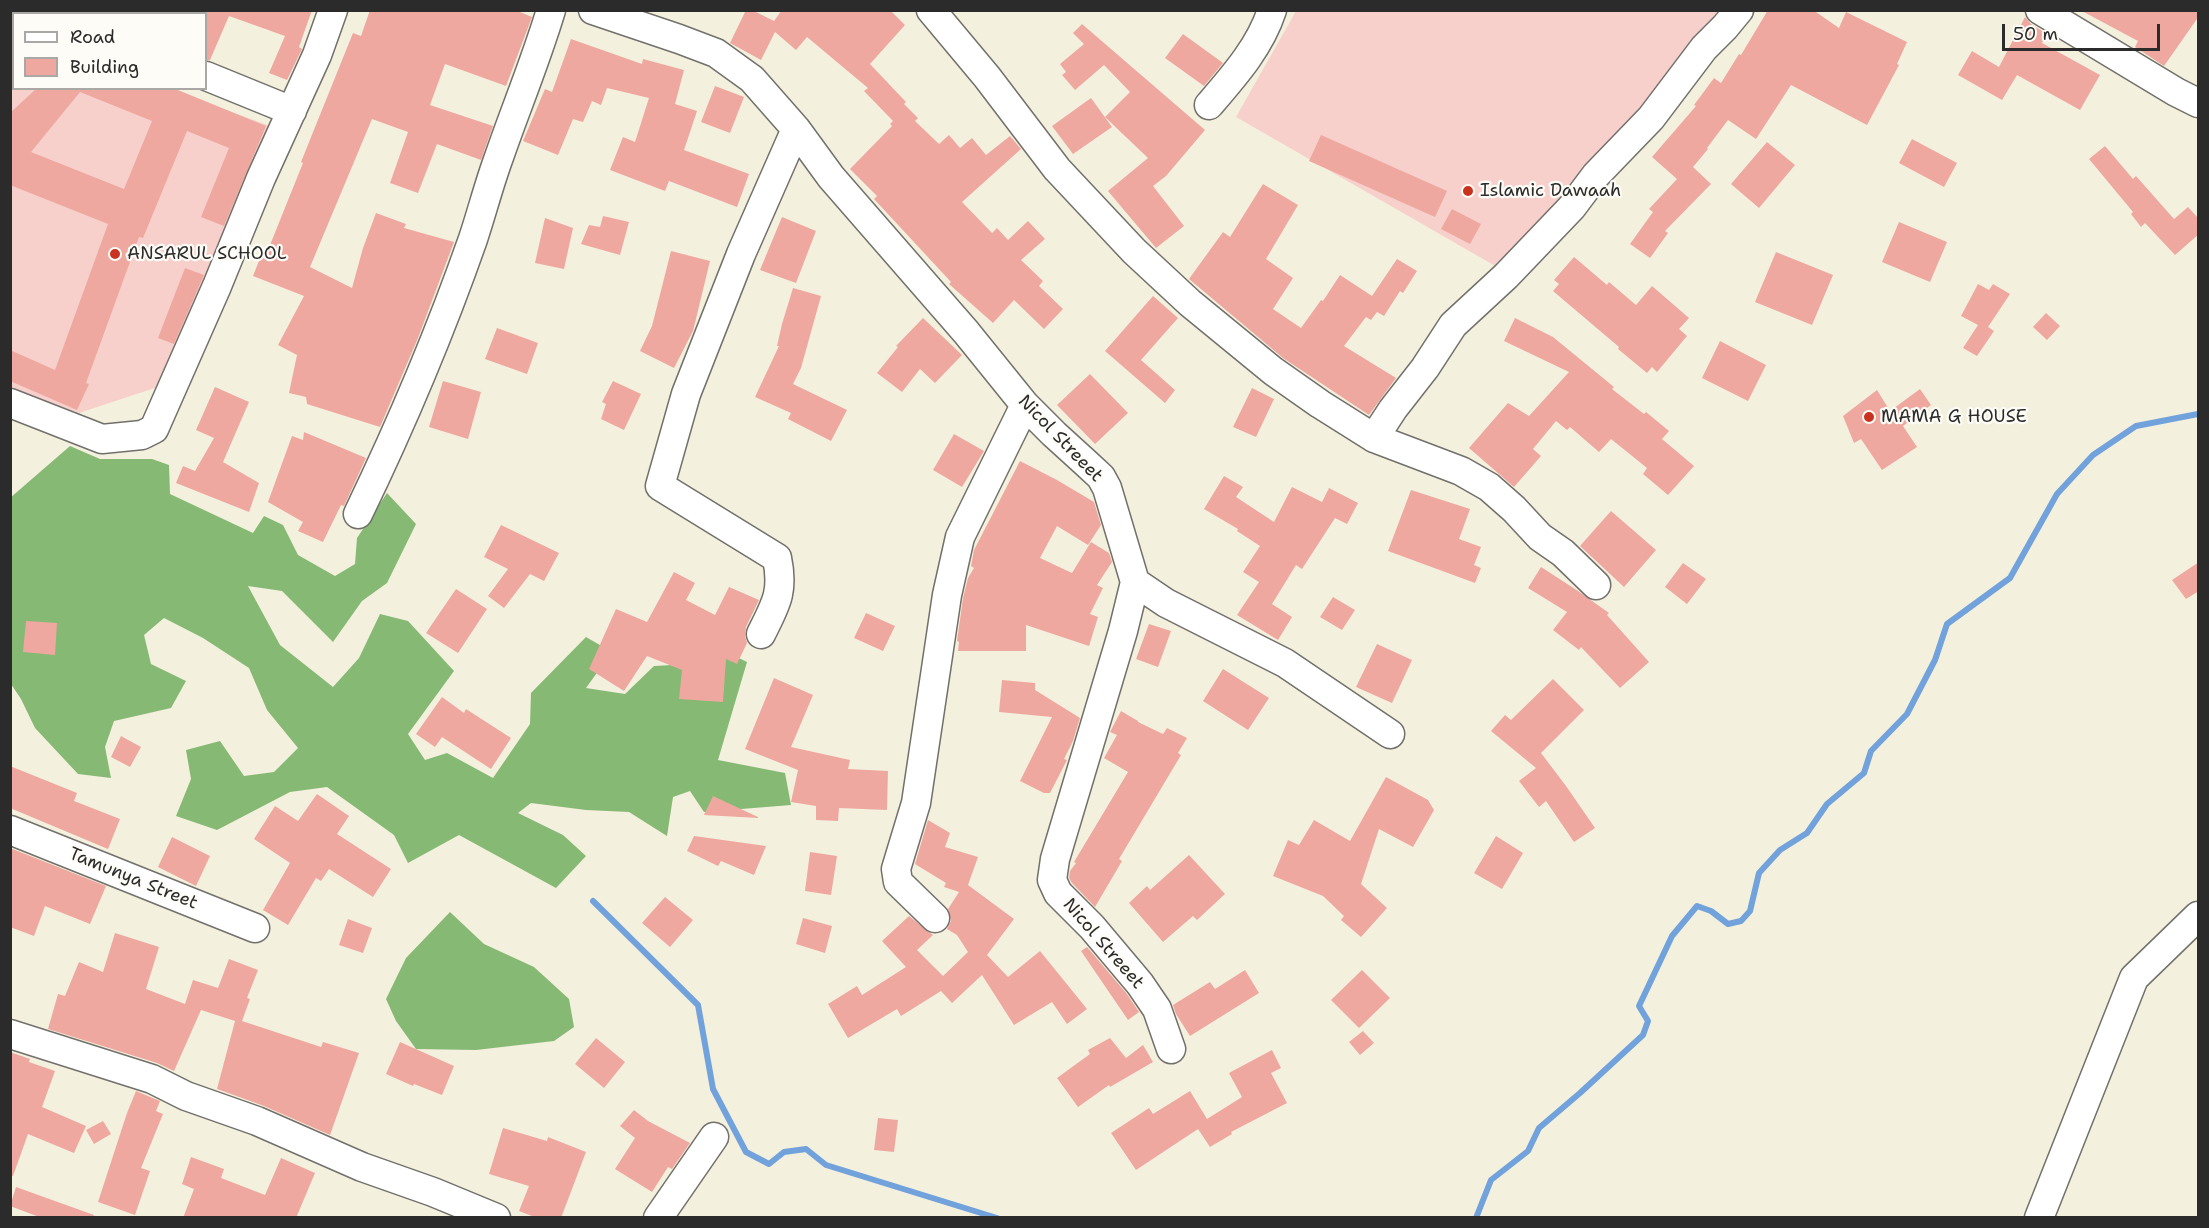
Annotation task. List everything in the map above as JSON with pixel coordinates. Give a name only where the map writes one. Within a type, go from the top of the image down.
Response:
[{"type":"street","points":[[10,403],[102,439],[142,435],[154,429],[217,286],[261,178],[317,55],[333,10]]},
{"type":"street","points":[[358,514],[392,444],[447,310],[520,98],[537,58],[551,10]]},
{"type":"street","name":"Nicol Streeet","points":[[593,10],[716,53],[752,79],[796,129],[831,177],[966,332],[1025,405],[1054,435],[1101,477],[1112,501],[1135,582],[1120,642],[1055,860],[1052,880],[1058,893],[1092,927],[1140,984],[1157,1009],[1171,1049]]},
{"type":"street","points":[[931,10],[987,77],[1057,169],[1134,251],[1190,303],[1273,371],[1374,438],[1461,471],[1489,487],[1540,537],[1563,553],[1596,585]]},
{"type":"street","points":[[1209,105],[1247,59],[1268,24],[1272,10]]},
{"type":"street","points":[[1374,438],[1453,325],[1506,276],[1572,207],[1596,175],[1651,118],[1704,48],[1738,10]]},
{"type":"street","points":[[2040,10],[2176,92],[2199,103]]},
{"type":"street","points":[[207,76],[292,111]]},
{"type":"street","points":[[761,634],[779,598],[780,575],[777,558],[660,486],[686,394],[741,254],[796,129]]},
{"type":"street","points":[[935,918],[898,882],[896,869],[916,803],[946,595],[960,537],[1025,405]]},
{"type":"street","points":[[1135,582],[1166,603],[1284,663],[1390,734]]},
{"type":"street","name":"Tamunya Street","points":[[10,830],[255,928]]},
{"type":"street","points":[[2039,1218],[2134,978],[2199,916]]},
{"type":"street","points":[[10,1034],[152,1079],[186,1096],[257,1122],[362,1167],[434,1192],[496,1218]]},
{"type":"street","points":[[658,1218],[714,1137]]},
{"type":"shaded area","name":"Islamic Dawaah","points":[[1296,11],[1722,11],[1504,271],[1236,117]]},
{"type":"shaded area","name":"ANSARUL SCHOOL","points":[[10,32],[12,33],[12,90],[171,90],[270,126],[170,383],[79,413],[11,388]]},
{"type":"green space","points":[[70,446],[100,459],[152,459],[169,465],[170,494],[253,533],[264,516],[283,525],[298,555],[335,576],[355,564],[357,538],[387,493],[416,524],[387,583],[362,601],[333,642],[282,591],[248,586],[280,645],[333,687],[359,658],[380,614],[408,621],[454,671],[408,734],[425,760],[447,753],[493,778],[530,724],[531,693],[586,637],[612,652],[586,688],[625,694],[654,666],[690,664],[712,645],[747,662],[718,760],[785,773],[791,805],[704,812],[690,791],[673,797],[667,836],[629,812],[586,810],[531,803],[518,813],[563,835],[586,856],[556,888],[459,835],[408,863],[394,835],[327,787],[290,792],[217,830],[176,816],[191,779],[186,750],[220,741],[244,776],[274,772],[298,748],[267,710],[249,668],[203,638],[164,618],[144,635],[151,664],[186,681],[171,708],[114,721],[105,747],[111,778],[78,774],[35,728],[11,684],[10,498]]},
{"type":"green space","points":[[450,912],[484,944],[534,967],[569,999],[574,1027],[554,1041],[476,1050],[416,1049],[396,1021],[386,999],[406,958]]},
{"type":"building","points":[[206,10],[312,10],[299,47],[302,49],[287,80],[269,73],[285,36],[229,16],[210,60],[207,60]]},
{"type":"building","points":[[370,10],[515,10],[532,17],[506,86],[445,64],[430,105],[493,126],[481,160],[437,144],[418,193],[390,183],[408,132],[372,119],[310,267],[352,288],[376,213],[406,224],[404,228],[454,242],[418,338],[380,427],[307,404],[306,397],[289,393],[297,355],[278,345],[304,296],[253,276],[264,248],[268,250],[353,33],[361,36]]},
{"type":"building","points":[[746,10],[752,10],[774,21],[782,10],[890,10],[905,25],[870,64],[906,102],[904,104],[918,118],[915,121],[939,144],[949,135],[960,148],[972,138],[986,155],[1010,136],[1021,149],[962,202],[992,233],[997,228],[1008,240],[1028,221],[1045,239],[1021,260],[1043,281],[1039,286],[1063,309],[1044,329],[1014,300],[993,323],[949,284],[951,282],[874,199],[877,196],[850,169],[892,126],[890,124],[893,121],[864,91],[868,88],[807,37],[796,50],[775,32],[761,60],[730,43]]},
{"type":"building","points":[[1768,10],[1813,10],[1839,28],[1846,12],[1907,42],[1897,64],[1899,65],[1867,125],[1791,85],[1756,139],[1728,120],[1693,167],[1711,184],[1665,231],[1668,233],[1650,258],[1630,244],[1653,212],[1649,209],[1677,179],[1652,157],[1696,106],[1694,105],[1714,78],[1721,83]]},
{"type":"building","points":[[2080,10],[2199,10],[2199,16],[2164,66],[2135,47],[2138,41]]},
{"type":"building","points":[[2025,17],[2031,24],[2047,34],[2042,43],[2100,75],[2080,110],[2017,75],[2002,100],[1958,75],[1972,51],[1999,67]]},
{"type":"building","points":[[1082,24],[1205,130],[1166,176],[1153,186],[1184,226],[1156,248],[1108,191],[1148,158],[1105,117],[1130,92],[1104,65],[1075,90],[1062,75],[1066,72],[1060,64],[1084,44],[1073,33]]},
{"type":"building","points":[[1183,34],[1223,63],[1204,86],[1165,58]]},
{"type":"building","points":[[571,39],[642,64],[643,59],[684,70],[675,104],[697,111],[684,150],[749,174],[737,207],[669,181],[665,191],[610,170],[623,137],[635,142],[649,98],[607,88],[601,105],[592,101],[583,122],[573,119],[558,155],[523,141],[545,89],[552,92]]},
{"type":"building","points":[[715,86],[744,97],[730,133],[701,122]]},
{"type":"building","points":[[35,90],[178,90],[266,126],[224,226],[201,217],[229,148],[187,131],[143,238],[139,237],[86,383],[89,384],[77,410],[10,381],[10,350],[55,370],[108,224],[10,185],[10,113]],"holes":[[[80,92],[152,121],[124,189],[31,152]]]},
{"type":"building","points":[[1091,98],[1112,127],[1073,154],[1052,126]]},
{"type":"building","points":[[1321,135],[1447,191],[1435,217],[1309,161]]},
{"type":"building","points":[[1912,139],[1957,163],[1944,187],[1899,163]]},
{"type":"building","points":[[1767,142],[1795,165],[1759,208],[1731,184]]},
{"type":"building","points":[[2105,146],[2133,179],[2136,176],[2174,219],[2188,207],[2199,219],[2199,234],[2175,255],[2145,223],[2141,227],[2131,214],[2133,212],[2089,159]]},
{"type":"building","points":[[1263,184],[1298,205],[1266,259],[1293,278],[1273,309],[1301,328],[1340,275],[1372,296],[1397,259],[1417,271],[1403,293],[1400,291],[1384,316],[1377,312],[1371,320],[1366,317],[1344,346],[1396,378],[1369,415],[1283,358],[1189,279],[1223,232],[1230,237]]},
{"type":"building","points":[[1452,209],[1481,224],[1470,244],[1441,229]]},
{"type":"building","points":[[603,216],[629,222],[620,255],[581,244],[589,225],[600,227]]},
{"type":"building","points":[[782,217],[816,231],[796,283],[760,270]]},
{"type":"building","points":[[545,218],[573,228],[564,269],[535,263]]},
{"type":"building","points":[[1899,222],[1947,242],[1930,282],[1882,262]]},
{"type":"building","points":[[671,251],[710,261],[693,331],[674,368],[640,351],[652,326]]},
{"type":"building","points":[[1776,252],[1833,275],[1812,325],[1755,302]]},
{"type":"building","points":[[1574,257],[1607,285],[1609,282],[1636,305],[1652,286],[1689,318],[1679,329],[1687,336],[1657,372],[1652,367],[1647,373],[1553,291],[1559,284],[1554,280]]},
{"type":"building","points":[[185,268],[204,275],[174,344],[158,338]]},
{"type":"building","points":[[1978,284],[1989,290],[1993,284],[2010,294],[1988,327],[1994,331],[1977,356],[1963,348],[1978,325],[1961,316]]},
{"type":"building","points":[[793,288],[821,296],[801,368],[793,384],[847,410],[831,441],[788,419],[791,413],[755,397],[779,346],[777,346],[782,324]]},
{"type":"building","points":[[1153,296],[1178,318],[1141,360],[1175,390],[1165,403],[1105,351]]},
{"type":"building","points":[[2046,313],[2060,326],[2047,340],[2033,327]]},
{"type":"building","points":[[923,318],[962,355],[935,383],[920,369],[902,392],[877,373],[898,347],[896,346]]},
{"type":"building","points":[[1515,318],[1553,337],[1614,387],[1612,389],[1669,431],[1662,439],[1694,466],[1668,495],[1643,474],[1647,468],[1611,439],[1599,452],[1570,427],[1567,430],[1556,421],[1533,449],[1541,456],[1514,487],[1469,448],[1508,403],[1529,416],[1569,372],[1504,341]]},
{"type":"building","points":[[497,328],[538,343],[527,374],[485,359]]},
{"type":"building","points":[[1720,341],[1766,365],[1748,401],[1702,378]]},
{"type":"building","points":[[1090,374],[1128,413],[1095,444],[1057,405]]},
{"type":"building","points":[[443,381],[481,392],[468,439],[429,427]]},
{"type":"building","points":[[613,381],[641,394],[624,430],[601,419],[606,404],[602,402]]},
{"type":"building","points":[[215,387],[249,402],[223,462],[259,483],[249,512],[176,483],[183,466],[195,471],[214,438],[196,430]]},
{"type":"building","points":[[1252,388],[1274,399],[1256,437],[1233,427]]},
{"type":"building","points":[[1920,389],[1931,405],[1903,426],[1917,447],[1882,470],[1861,439],[1854,443],[1843,416],[1877,390],[1890,411]]},
{"type":"building","points":[[304,432],[366,458],[344,506],[341,505],[323,542],[298,531],[303,522],[268,502],[292,436],[303,440]]},
{"type":"building","points":[[954,434],[984,451],[962,487],[933,470]]},
{"type":"building","points":[[1020,461],[1094,502],[1101,525],[1088,545],[1057,526],[1040,558],[1072,573],[1091,542],[1109,553],[1112,562],[1097,585],[1103,588],[1090,614],[1098,617],[1089,646],[1026,625],[1026,651],[958,651],[959,642],[957,641],[963,598],[968,578],[974,568],[971,566],[974,550]]},
{"type":"building","points":[[1224,476],[1243,487],[1236,497],[1274,522],[1292,487],[1322,502],[1329,488],[1358,503],[1347,524],[1335,518],[1302,569],[1296,565],[1272,604],[1292,617],[1278,640],[1237,615],[1259,582],[1243,572],[1260,546],[1237,531],[1238,529],[1204,509]]},
{"type":"building","points":[[1411,490],[1470,509],[1459,539],[1481,547],[1474,565],[1481,568],[1475,583],[1388,551]]},
{"type":"building","points":[[1611,511],[1656,550],[1624,587],[1580,546]]},
{"type":"building","points":[[501,525],[559,553],[544,581],[530,574],[504,608],[488,596],[508,569],[484,557]]},
{"type":"building","points":[[2199,562],[2199,591],[2186,599],[2172,580]]},
{"type":"building","points":[[1683,563],[1706,579],[1687,604],[1665,587]]},
{"type":"building","points":[[1541,567],[1609,613],[1607,615],[1649,662],[1620,688],[1581,647],[1579,650],[1553,630],[1567,612],[1528,588]]},
{"type":"building","points":[[674,572],[695,583],[686,600],[715,615],[729,587],[759,600],[746,627],[747,643],[737,664],[726,659],[723,702],[679,699],[682,670],[647,656],[624,691],[589,669],[616,609],[647,622]]},
{"type":"building","points":[[456,589],[487,609],[458,653],[426,633]]},
{"type":"building","points":[[1333,597],[1355,610],[1342,630],[1320,617]]},
{"type":"building","points":[[866,613],[895,626],[883,651],[854,638]]},
{"type":"building","points":[[26,621],[57,623],[55,655],[23,652]]},
{"type":"building","points":[[1149,624],[1171,631],[1158,667],[1136,659]]},
{"type":"building","points":[[1377,644],[1412,660],[1392,703],[1356,687]]},
{"type":"building","points":[[1223,669],[1269,698],[1248,730],[1203,701]]},
{"type":"building","points":[[774,678],[813,695],[791,747],[850,760],[848,769],[888,771],[887,810],[839,808],[838,821],[816,820],[816,806],[791,802],[798,770],[745,749]]},
{"type":"building","points":[[1553,679],[1584,710],[1541,753],[1595,828],[1574,842],[1546,801],[1539,807],[1519,781],[1536,768],[1491,731],[1505,715],[1511,720]]},
{"type":"building","points":[[1002,680],[1035,683],[1035,690],[1080,718],[1073,741],[1064,759],[1067,760],[1050,793],[1044,793],[1020,781],[1052,717],[999,712]]},
{"type":"building","points":[[442,697],[464,713],[466,709],[511,738],[491,769],[442,737],[435,747],[416,734]]},
{"type":"building","points":[[1121,711],[1163,734],[1167,728],[1187,738],[1178,753],[1181,755],[1119,859],[1122,861],[1095,907],[1069,878],[1070,871],[1076,863],[1074,862],[1128,772],[1104,758],[1117,735],[1110,732]]},
{"type":"building","points":[[121,736],[141,747],[130,767],[111,757]]},
{"type":"building","points":[[10,766],[77,793],[74,801],[120,819],[108,849],[10,808]]},
{"type":"building","points":[[1386,777],[1428,800],[1434,810],[1413,847],[1379,829],[1361,884],[1387,908],[1361,937],[1341,920],[1344,916],[1323,896],[1273,876],[1288,840],[1299,845],[1314,820],[1350,841]]},
{"type":"building","points":[[317,794],[349,816],[337,834],[391,869],[373,897],[329,869],[321,881],[316,878],[288,925],[263,910],[290,863],[254,839],[275,806],[298,821]]},
{"type":"building","points":[[713,796],[758,817],[758,818],[704,815]]},
{"type":"building","points":[[928,820],[950,833],[945,847],[978,857],[968,885],[1014,919],[987,955],[1008,977],[1040,951],[1087,1009],[1067,1024],[1052,1002],[1014,1025],[982,975],[952,1003],[941,991],[901,1016],[897,1009],[848,1038],[828,1004],[857,986],[862,995],[906,967],[882,941],[909,916],[933,935],[917,950],[943,976],[968,952],[957,935],[947,929],[951,921],[948,909],[959,892],[944,887],[946,883],[915,864]]},
{"type":"building","points":[[694,836],[766,846],[754,875],[721,861],[718,866],[687,851]]},
{"type":"building","points":[[1496,836],[1523,853],[1502,889],[1474,873]]},
{"type":"building","points":[[172,837],[210,856],[196,886],[158,867]]},
{"type":"building","points":[[10,848],[106,886],[90,924],[45,906],[34,936],[10,927]]},
{"type":"building","points":[[810,852],[837,856],[831,895],[805,891]]},
{"type":"building","points":[[1189,855],[1225,894],[1197,920],[1193,916],[1163,942],[1129,903],[1147,886],[1150,890]]},
{"type":"building","points":[[665,897],[693,920],[670,947],[642,923]]},
{"type":"building","points":[[803,918],[832,926],[825,953],[796,944]]},
{"type":"building","points":[[348,919],[372,928],[363,953],[339,945]]},
{"type":"building","points":[[115,933],[159,947],[146,989],[185,1004],[193,980],[218,988],[229,959],[258,970],[247,998],[250,999],[242,1021],[321,1047],[323,1042],[359,1053],[330,1135],[264,1106],[217,1089],[235,1021],[201,1010],[174,1071],[157,1063],[48,1029],[58,994],[65,996],[79,962],[103,972]]},
{"type":"building","points":[[1087,947],[1127,994],[1139,1012],[1128,1020],[1081,951]]},
{"type":"building","points":[[1245,970],[1259,993],[1190,1036],[1173,1005],[1210,982],[1215,989]]},
{"type":"building","points":[[1362,970],[1390,998],[1359,1028],[1331,1000]]},
{"type":"building","points":[[1363,1031],[1374,1043],[1360,1055],[1349,1042]]},
{"type":"building","points":[[596,1038],[625,1062],[604,1088],[575,1064]]},
{"type":"building","points":[[1110,1038],[1126,1058],[1143,1045],[1153,1062],[1110,1087],[1109,1085],[1078,1107],[1057,1078],[1090,1054],[1088,1050]]},
{"type":"building","points":[[400,1042],[454,1066],[442,1095],[386,1074]]},
{"type":"building","points":[[1272,1050],[1281,1068],[1271,1073],[1287,1103],[1231,1132],[1232,1134],[1210,1147],[1198,1129],[1136,1170],[1111,1133],[1149,1108],[1153,1114],[1190,1091],[1207,1119],[1242,1097],[1229,1073]]},
{"type":"building","points":[[10,1052],[30,1059],[29,1062],[55,1071],[42,1107],[86,1126],[74,1153],[28,1134],[13,1176],[10,1175]]},
{"type":"building","points":[[136,1091],[160,1101],[156,1111],[163,1114],[141,1168],[150,1171],[135,1215],[98,1202]]},
{"type":"building","points":[[634,1110],[648,1121],[690,1143],[672,1169],[668,1167],[652,1192],[615,1169],[635,1138],[620,1126]]},
{"type":"building","points":[[878,1118],[898,1120],[894,1152],[874,1150]]},
{"type":"building","points":[[103,1121],[111,1134],[94,1144],[86,1130]]},
{"type":"building","points":[[503,1128],[547,1141],[548,1137],[586,1152],[561,1218],[537,1218],[519,1211],[529,1186],[489,1174]]},
{"type":"building","points":[[191,1157],[224,1169],[221,1178],[265,1195],[281,1158],[315,1173],[296,1218],[183,1218],[194,1189],[182,1184]]},
{"type":"building","points":[[16,1187],[94,1215],[93,1218],[42,1218],[10,1206]]},
{"type":"waterway","points":[[1476,1218],[1491,1180],[1528,1151],[1539,1128],[1643,1035],[1648,1021],[1639,1006],[1672,936],[1697,906],[1711,911],[1728,924],[1741,921],[1750,911],[1759,873],[1780,850],[1807,833],[1827,804],[1864,773],[1871,751],[1907,714],[1935,660],[1947,624],[2010,578],[2057,494],[2093,455],[2136,426],[2198,414]]},
{"type":"waterway","points":[[593,901],[698,1005],[713,1089],[746,1152],[769,1164],[784,1152],[806,1149],[826,1165],[997,1218]]},
{"type":"place","name":"Islamic Dawaah","points":[[1468,191]]},
{"type":"place","name":"ANSARUL SCHOOL","points":[[115,254]]},
{"type":"place","name":"MAMA G HOUSE","points":[[1869,417]]}]
